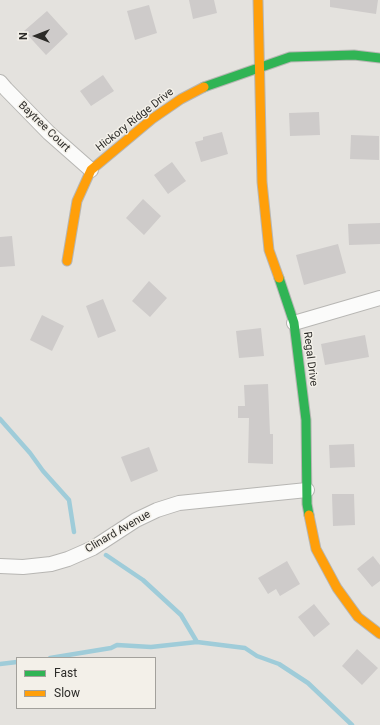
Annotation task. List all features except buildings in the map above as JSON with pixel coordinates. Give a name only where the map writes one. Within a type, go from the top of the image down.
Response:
[{"type":"street","name":"Regal Drive","points":[[258,0],[262,182],[269,250],[294,323],[306,420],[307,504],[316,549],[337,588],[358,617],[380,634]]},
{"type":"street","name":"Hickory Ridge Drive","points":[[67,261],[78,202],[91,170],[152,119],[181,99],[206,86],[290,57],[354,55],[380,58]]},
{"type":"street","name":"Baytree Court","points":[[0,82],[49,133],[91,170]]},
{"type":"street","points":[[294,323],[380,298]]},
{"type":"street","name":"Clinard Avenue","points":[[0,566],[24,567],[51,564],[68,559],[93,548],[136,520],[157,510],[179,503],[307,490]]},
{"type":"waterway","points":[[0,419],[69,500],[74,532]]},
{"type":"waterway","points":[[106,555],[143,580],[181,615],[197,642]]},
{"type":"waterway","points":[[56,657],[111,648],[117,645],[151,647],[197,642],[245,648],[257,656],[279,664],[308,683],[352,725]]},
{"type":"waterway","points":[[0,664],[16,662]]},
{"type":"traffic: fast","points":[[204,87],[290,57],[354,55],[380,58]]},
{"type":"traffic: fast","points":[[279,278],[294,323],[306,420],[307,504],[309,515]]},
{"type":"traffic: slow","points":[[258,0],[262,182],[269,250],[279,278]]},
{"type":"traffic: slow","points":[[67,261],[77,201],[91,170],[152,119],[181,99],[204,87]]},
{"type":"traffic: slow","points":[[309,515],[316,549],[337,588],[358,617],[380,634]]}]
